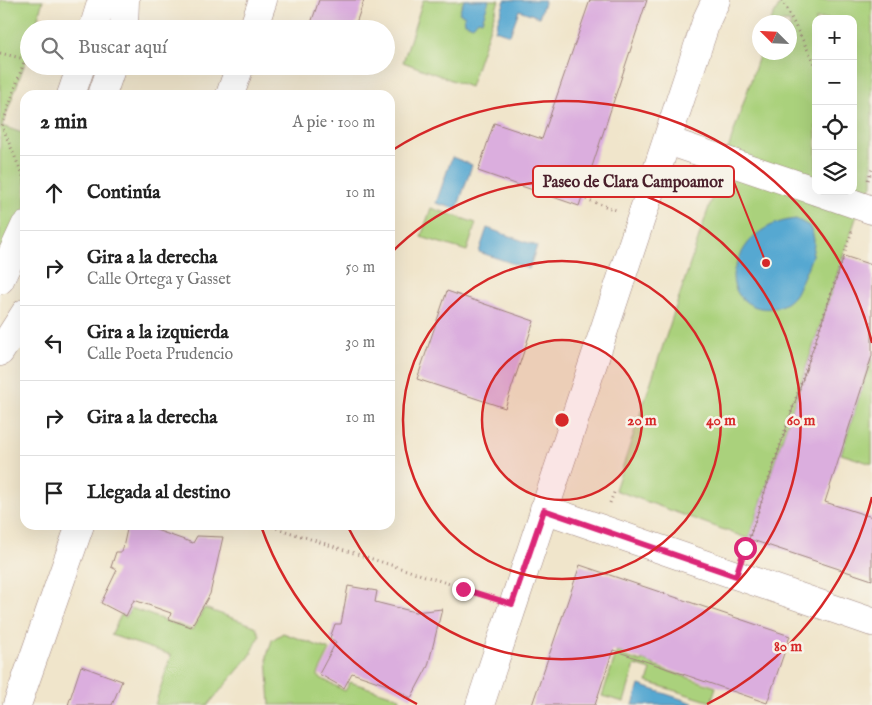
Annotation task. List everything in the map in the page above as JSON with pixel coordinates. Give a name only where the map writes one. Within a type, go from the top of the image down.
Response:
[{"type":"street","points":[[96,20],[102,0]]},
{"type":"street","points":[[256,20],[263,0]]},
{"type":"street","points":[[480,705],[707,20],[716,0]]},
{"type":"street","points":[[73,90],[78,75]]},
{"type":"street","points":[[104,90],[109,75]]},
{"type":"street","points":[[232,90],[237,75]]},
{"type":"street","points":[[668,142],[812,190]]},
{"type":"street","points":[[828,195],[866,208]]},
{"type":"street","points":[[0,280],[20,237]]},
{"type":"street","points":[[0,352],[20,321]]},
{"type":"street","points":[[544,510],[872,622]]},
{"type":"street","points":[[17,705],[78,530]]},
{"type":"path","points":[[782,0],[813,60]]},
{"type":"path","points":[[0,53],[20,58]]},
{"type":"path","points":[[20,71],[2,126],[20,169]]},
{"type":"path","points":[[572,194],[642,220]]},
{"type":"path","points":[[736,576],[866,208]]},
{"type":"path","points":[[283,530],[512,604]]},
{"type":"green space","points":[[0,0],[43,0],[37,20],[20,20],[21,75],[2,126],[20,132],[20,237],[0,280]]},
{"type":"green space","points":[[423,0],[499,0],[470,87],[403,62]]},
{"type":"green space","points":[[782,0],[872,0],[872,185],[860,206],[749,539],[615,490],[758,60],[797,60],[797,15],[774,15]]},
{"type":"green space","points":[[431,208],[476,223],[467,251],[421,237]]},
{"type":"green space","points":[[872,356],[872,464],[841,454]]},
{"type":"green space","points":[[131,608],[192,630],[204,608],[255,626],[260,635],[250,656],[208,705],[155,705],[171,655],[111,635],[121,615],[126,617]]},
{"type":"green space","points":[[283,633],[330,650],[317,676],[345,691],[350,682],[400,698],[398,705],[270,705],[267,656],[272,640]]},
{"type":"green space","points":[[617,651],[624,654],[623,656],[654,664],[654,666],[716,687],[711,702],[647,682],[651,670],[635,665],[624,702],[602,696]]},
{"type":"water","points":[[464,0],[489,0],[482,21],[478,20],[473,26],[465,23],[464,15],[459,13]]},
{"type":"water","points":[[505,0],[545,0],[539,17],[519,10],[510,35],[495,30]]},
{"type":"water","points":[[452,157],[472,165],[457,209],[436,203]]},
{"type":"water","points":[[796,219],[809,226],[814,240],[810,260],[796,293],[785,304],[775,308],[755,307],[739,295],[734,286],[733,275],[742,252],[747,244],[761,231],[777,223]]},
{"type":"water","points":[[487,228],[537,246],[529,269],[479,252]]},
{"type":"water","points":[[639,685],[693,703],[692,705],[633,705]]},
{"type":"building","points":[[319,0],[364,0],[357,20],[312,20]]},
{"type":"building","points":[[590,0],[647,0],[579,206],[478,171],[494,123],[542,139]]},
{"type":"building","points":[[844,256],[872,265],[872,356],[825,502],[872,517],[872,580],[749,539]]},
{"type":"building","points":[[447,291],[534,321],[505,408],[417,379]]},
{"type":"building","points":[[127,530],[156,530],[193,543],[197,536],[223,537],[210,594],[191,627],[169,619],[171,613],[134,600],[126,616],[101,603],[117,570],[111,567],[116,552],[122,552]]},
{"type":"building","points":[[580,565],[790,636],[767,703],[613,650],[595,705],[532,705]]},
{"type":"building","points":[[348,586],[377,591],[375,602],[415,612],[442,609],[428,666],[411,698],[390,686],[352,673],[344,688],[319,674],[336,642],[330,638],[335,624],[341,624]]},
{"type":"building","points":[[81,666],[122,681],[112,705],[68,705]]},
{"type":"place","name":"Paseo de Clara Campoamor","points":[[766,263]]},
{"type":"route","points":[[463,589],[512,604],[544,510],[736,576],[745,548]]}]
